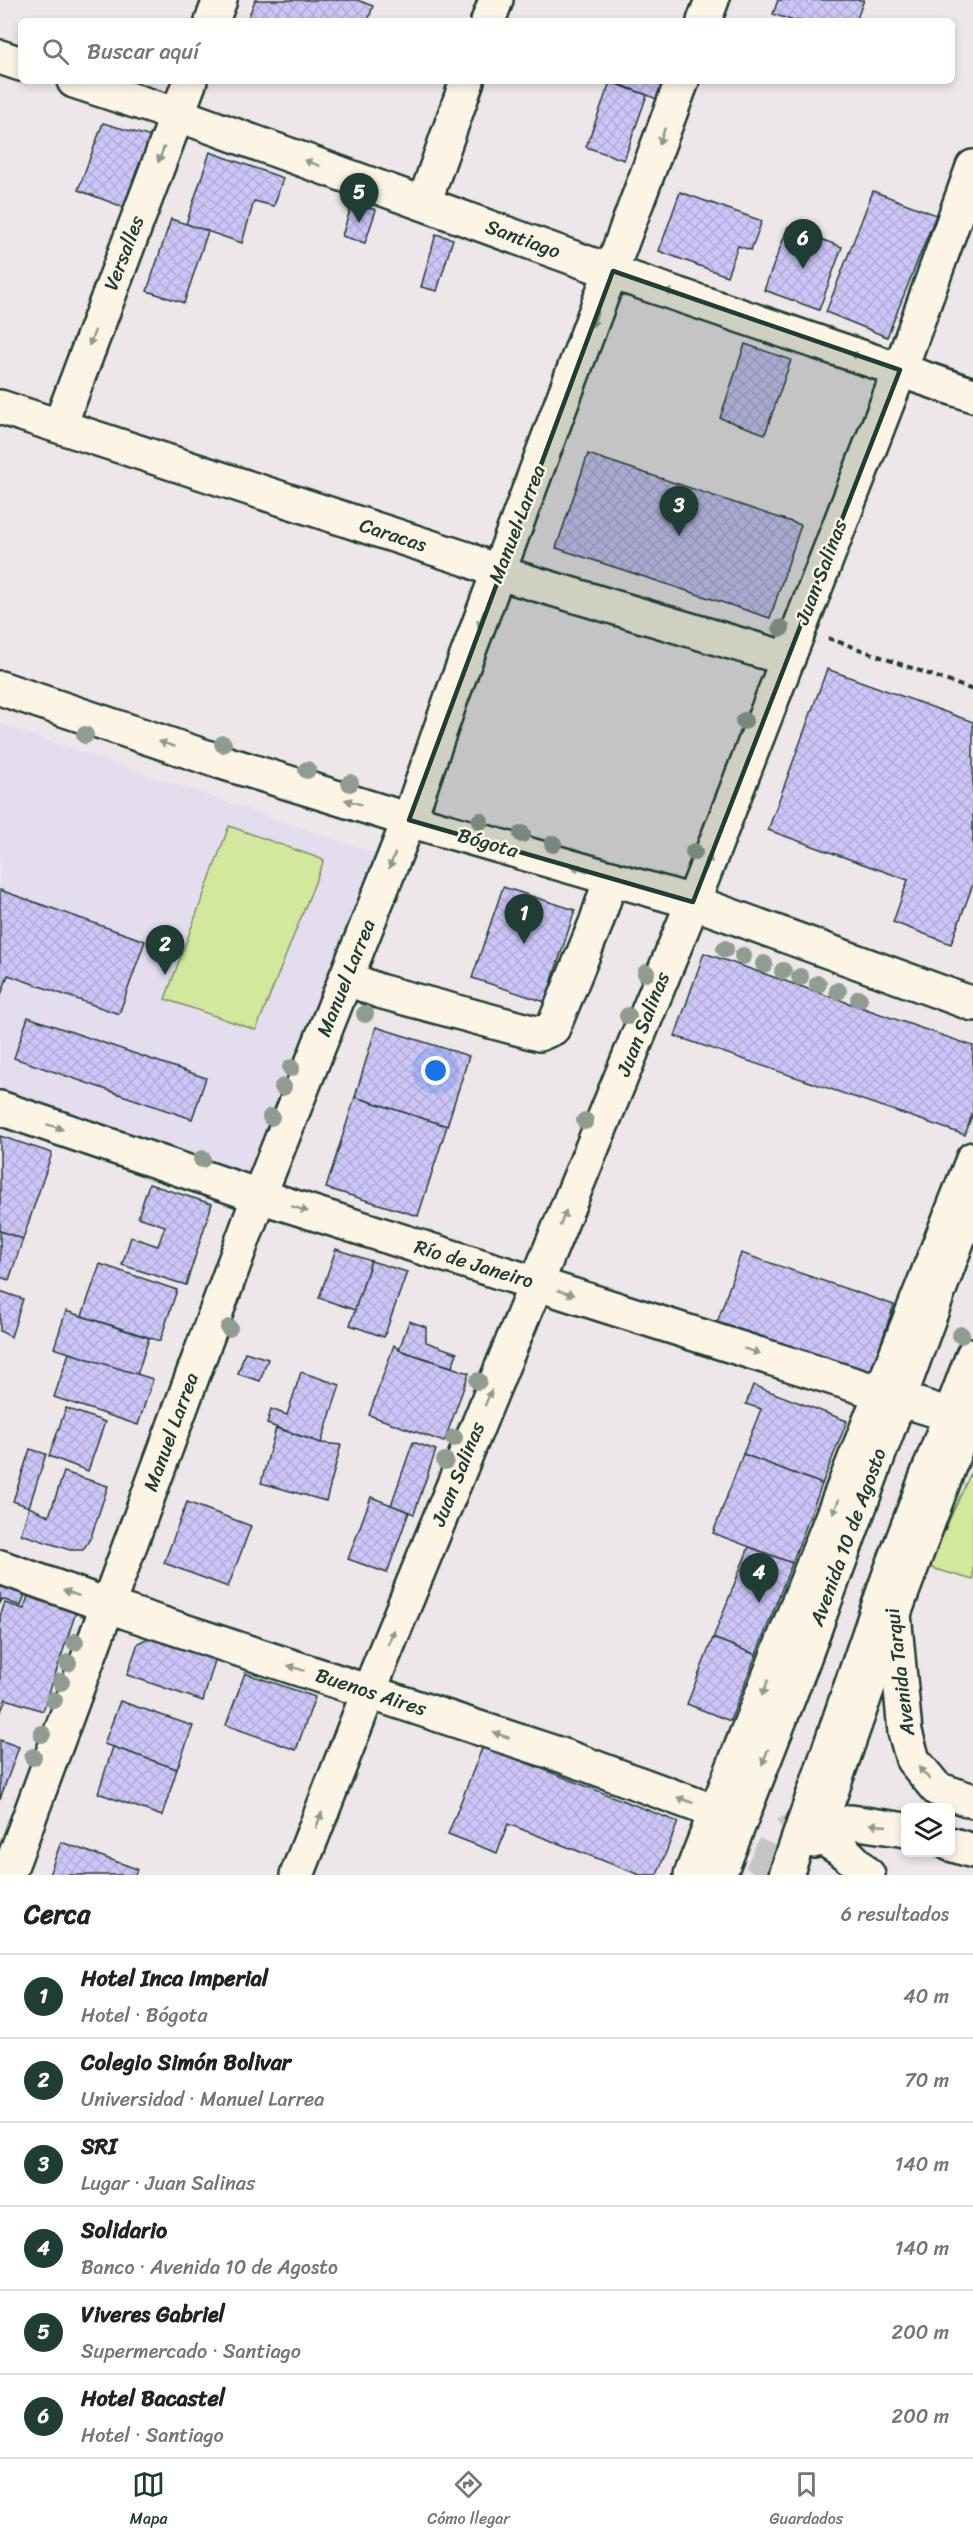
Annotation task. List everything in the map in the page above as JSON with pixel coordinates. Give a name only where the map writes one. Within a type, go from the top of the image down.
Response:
[{"type":"street","points":[[213,18],[220,0]]},
{"type":"street","points":[[489,18],[496,0]]},
{"type":"street","points":[[705,18],[712,0]]},
{"type":"street","points":[[0,57],[18,63]]},
{"type":"street","name":"Santiago","points":[[83,84],[423,203],[609,261],[973,395]]},
{"type":"street","name":"Versalles","points":[[60,425],[189,84]]},
{"type":"street","points":[[423,203],[466,84]]},
{"type":"street","name":"Manuel Larrea","points":[[8,1875],[259,1196],[409,820],[609,261],[681,84]]},
{"type":"street","name":"Juan Salinas","points":[[297,1875],[369,1691],[690,911],[900,370],[973,167]]},
{"type":"street","name":"Caracas","points":[[0,407],[456,556],[499,573],[788,659]]},
{"type":"street","name":"Bógota","points":[[0,688],[208,758],[409,820],[611,878],[973,1022]]},
{"type":"street","points":[[346,978],[379,991],[516,1028],[539,1034],[547,1032],[553,1028],[596,922],[611,878]]},
{"type":"street","name":"Bógota","points":[[690,911],[973,1004]]},
{"type":"street","name":"Río de Janeiro","points":[[0,1108],[259,1196],[890,1395],[962,1408]]},
{"type":"street","points":[[890,1395],[973,1159]]},
{"type":"street","name":"Avenida 10 de Agosto","points":[[719,1875],[728,1816],[802,1663],[890,1395],[973,1198]]},
{"type":"street","points":[[797,1875],[817,1834],[894,1614],[962,1408],[973,1355]]},
{"type":"street","points":[[786,1875],[889,1580],[962,1408]]},
{"type":"street","name":"Buenos Aires","points":[[0,1566],[106,1605],[561,1755],[728,1816]]},
{"type":"street","name":"Avenida Tarqui","points":[[889,1580],[905,1731],[913,1760],[937,1789],[973,1801]]},
{"type":"street","points":[[691,1875],[728,1816]]},
{"type":"street","points":[[851,1822],[901,1829]]},
{"type":"street","points":[[817,1834],[846,1853],[867,1875]]},
{"type":"street","points":[[955,1845],[973,1851]]},
{"type":"path","points":[[827,638],[973,690]]},
{"type":"highlighted area","points":[[613,271],[900,370],[693,902],[409,820]]},
{"type":"shaded area","points":[[0,724],[377,854],[250,1179],[0,1097]]},
{"type":"green space","points":[[229,826],[324,860],[256,1030],[165,999]]},
{"type":"green space","points":[[973,1468],[973,1580],[928,1567]]},
{"type":"building","points":[[255,0],[357,0],[373,6],[369,18],[248,18]]},
{"type":"building","points":[[778,0],[864,0],[857,18],[785,18],[773,14]]},
{"type":"building","points":[[609,84],[647,95],[624,160],[586,147]]},
{"type":"building","points":[[619,84],[663,84],[657,99]]},
{"type":"building","points":[[103,123],[158,139],[134,211],[78,190]]},
{"type":"building","points":[[210,152],[283,178],[274,206],[254,201],[242,243],[186,224]]},
{"type":"building","points":[[873,191],[936,215],[887,337],[826,312]]},
{"type":"building","points":[[680,192],[762,221],[751,250],[738,246],[727,276],[659,251]]},
{"type":"building","points":[[352,203],[376,210],[365,243],[342,236]]},
{"type":"building","points":[[171,219],[208,231],[184,303],[147,291]]},
{"type":"building","points":[[788,227],[842,247],[819,310],[764,290]]},
{"type":"building","points":[[436,234],[453,239],[437,291],[421,287]]},
{"type":"building","points":[[745,344],[791,360],[765,434],[720,418]]},
{"type":"building","points":[[588,454],[801,525],[770,618],[556,548]]},
{"type":"building","points":[[827,669],[973,722],[973,884],[951,944],[893,922],[908,880],[768,830]]},
{"type":"building","points":[[503,887],[575,910],[545,1002],[472,978]]},
{"type":"building","points":[[0,890],[145,941],[119,1014],[8,975],[0,998]]},
{"type":"building","points":[[704,953],[973,1046],[973,1112],[965,1135],[675,1036]]},
{"type":"building","points":[[28,1017],[206,1078],[192,1119],[14,1058]]},
{"type":"building","points":[[376,1027],[469,1056],[447,1126],[355,1097]]},
{"type":"building","points":[[355,1097],[447,1126],[418,1216],[326,1188]]},
{"type":"building","points":[[0,1136],[52,1153],[23,1239],[0,1231]]},
{"type":"building","points":[[149,1184],[212,1204],[186,1285],[122,1265],[131,1237],[158,1246],[165,1226],[138,1217]]},
{"type":"building","points":[[0,1231],[23,1239],[9,1280],[0,1277]]},
{"type":"building","points":[[336,1249],[371,1261],[355,1310],[319,1298]]},
{"type":"building","points":[[741,1253],[894,1305],[870,1375],[717,1323]]},
{"type":"building","points":[[371,1261],[407,1272],[384,1337],[350,1325]]},
{"type":"building","points":[[100,1264],[177,1290],[160,1341],[82,1316]]},
{"type":"building","points":[[0,1291],[23,1299],[11,1337],[0,1331]]},
{"type":"building","points":[[66,1311],[149,1338],[137,1375],[54,1348]]},
{"type":"building","points":[[409,1321],[426,1327],[426,1342],[457,1353],[452,1367],[399,1350]]},
{"type":"building","points":[[394,1345],[399,1350],[469,1373],[444,1442],[369,1415]]},
{"type":"building","points":[[245,1352],[268,1359],[260,1381],[238,1374]]},
{"type":"building","points":[[69,1353],[153,1379],[138,1425],[54,1397]]},
{"type":"building","points":[[301,1372],[340,1385],[321,1443],[267,1424],[271,1409],[287,1415]]},
{"type":"building","points":[[753,1385],[847,1421],[822,1484],[743,1454],[761,1409],[746,1404]]},
{"type":"building","points":[[66,1408],[105,1422],[88,1471],[49,1456]]},
{"type":"building","points":[[276,1428],[321,1443],[341,1445],[326,1501],[261,1483]]},
{"type":"building","points":[[413,1442],[436,1450],[414,1514],[391,1505]]},
{"type":"building","points":[[30,1449],[46,1454],[29,1507],[13,1501]]},
{"type":"building","points":[[743,1454],[822,1484],[792,1563],[713,1533]]},
{"type":"building","points":[[64,1472],[108,1486],[91,1537],[83,1550],[70,1550],[21,1534],[29,1507],[49,1516]]},
{"type":"building","points":[[371,1497],[409,1512],[387,1573],[348,1559]]},
{"type":"building","points":[[187,1502],[251,1526],[228,1587],[164,1563]]},
{"type":"building","points":[[749,1547],[792,1563],[756,1655],[713,1638]]},
{"type":"building","points":[[0,1586],[25,1594],[21,1606],[2,1599],[0,1604]]},
{"type":"building","points":[[28,1596],[76,1612],[43,1711],[6,1699],[0,1714],[0,1616],[5,1603],[24,1609]]},
{"type":"building","points":[[150,1637],[216,1657],[203,1701],[127,1675],[138,1643]]},
{"type":"building","points":[[713,1638],[756,1655],[730,1721],[687,1704]]},
{"type":"building","points":[[245,1673],[315,1697],[296,1750],[226,1725]]},
{"type":"building","points":[[120,1701],[193,1726],[177,1769],[104,1744]]},
{"type":"building","points":[[0,1740],[19,1747],[0,1799]]},
{"type":"building","points":[[483,1746],[678,1822],[657,1875],[640,1875],[508,1824],[497,1853],[448,1834]]},
{"type":"building","points":[[113,1747],[177,1769],[162,1816],[98,1793]]},
{"type":"building","points":[[61,1842],[137,1869],[135,1875],[49,1875]]},
{"type":"tunnel","points":[[760,1875],[777,1839],[808,1821],[822,1821]]},
{"type":"place","name":"Viveres Gabriel","points":[[359,223]]},
{"type":"place","name":"Hotel Bacastel","points":[[803,269]]},
{"type":"place","name":"SRI","points":[[679,536]]},
{"type":"place","name":"Hotel Inca Imperial","points":[[524,944]]},
{"type":"place","name":"Colegio Simón Bolivar","points":[[165,975]]},
{"type":"place","name":"Solidario","points":[[759,1603]]}]
